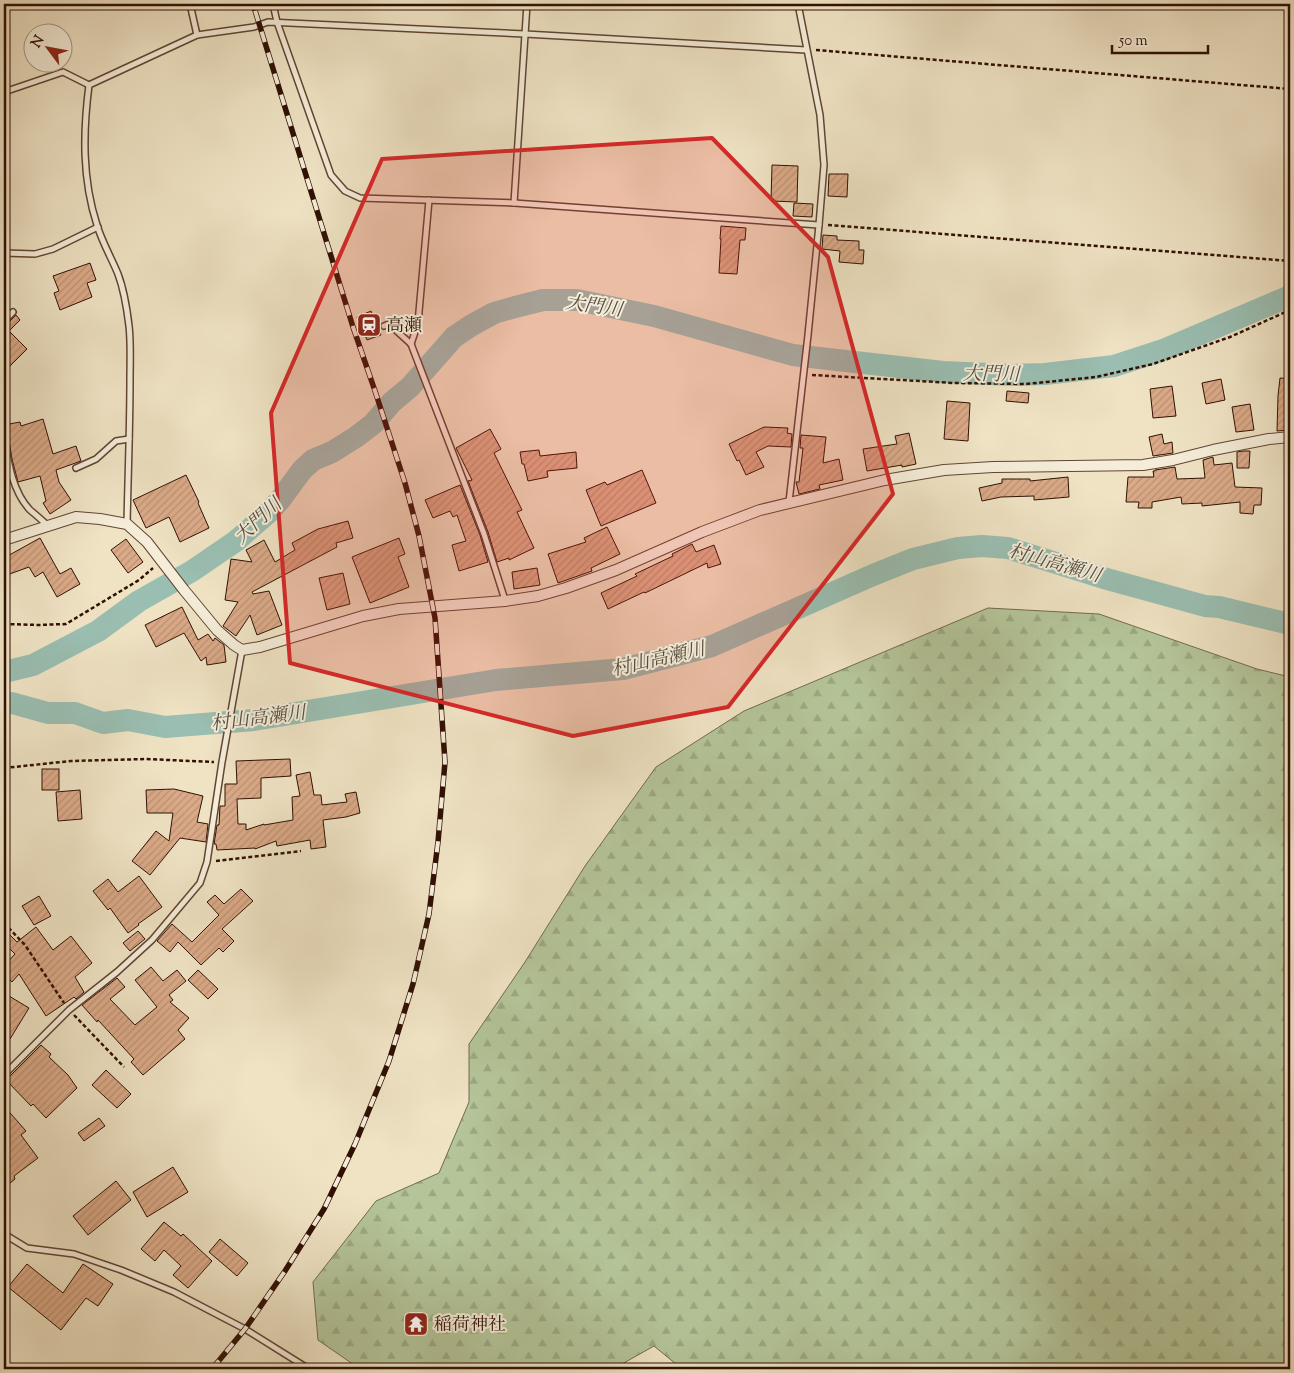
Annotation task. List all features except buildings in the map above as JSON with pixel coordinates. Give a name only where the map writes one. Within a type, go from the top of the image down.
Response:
[{"type":"street","points":[[4,540],[76,517],[127,524],[147,542],[217,630],[242,650],[260,647],[363,616],[399,609],[505,601],[538,596],[616,570],[702,532],[760,510],[885,480],[944,470],[993,467],[1143,465],[1290,437]]},
{"type":"lane","points":[[190,4],[197,35]]},
{"type":"lane","points":[[273,4],[331,175],[345,192],[360,198],[514,203],[819,224]]},
{"type":"lane","points":[[514,203],[527,4]]},
{"type":"lane","points":[[790,502],[824,165],[820,115],[798,4]]},
{"type":"lane","points":[[89,85],[197,35],[254,27],[268,22],[806,50]]},
{"type":"lane","points":[[4,92],[63,72],[89,85]]},
{"type":"lane","points":[[89,85],[85,117],[84,157],[87,182],[98,226],[118,276],[130,328],[127,524]]},
{"type":"lane","points":[[411,344],[418,323],[429,200]]},
{"type":"lane","points":[[4,253],[35,254],[53,249],[98,226]]},
{"type":"lane","points":[[4,320],[13,312]]},
{"type":"lane","points":[[384,326],[389,324],[411,344],[484,534],[505,601]]},
{"type":"lane","points":[[4,436],[14,481],[20,496],[29,509],[48,526]]},
{"type":"lane","points":[[76,468],[96,459],[116,441],[129,439]]},
{"type":"lane","points":[[4,1075],[69,1010],[117,972],[152,940],[200,883],[207,862],[242,650]]},
{"type":"lane","points":[[4,1234],[27,1248],[74,1254],[121,1270],[174,1292],[245,1329],[309,1369]]},
{"type":"path","points":[[806,50],[1290,89]]},
{"type":"path","points":[[819,224],[1290,261]]},
{"type":"path","points":[[804,375],[963,383],[1026,384],[1096,376],[1153,364],[1230,338],[1290,310]]},
{"type":"path","points":[[4,624],[66,624],[139,580],[162,560]]},
{"type":"path","points":[[4,768],[71,761],[127,759],[222,762]]},
{"type":"path","points":[[207,862],[301,851]]},
{"type":"path","points":[[4,923],[25,945],[69,1010],[124,1067]]},
{"type":"highlighted area","points":[[712,138],[828,257],[893,494],[728,707],[573,736],[290,663],[271,413],[382,159]]},
{"type":"green space","points":[[988,608],[1099,614],[1257,669],[1290,677],[1290,1369],[682,1369],[654,1346],[613,1369],[360,1369],[318,1340],[313,1282],[376,1201],[439,1173],[469,1102],[469,1044],[525,962],[585,866],[656,767],[744,711]]},
{"type":"waterway","name":"大門川","points":[[4,672],[33,665],[98,631],[139,601],[192,571],[236,541],[268,513],[302,470],[313,460],[332,452],[373,424],[392,402],[410,387],[454,337],[494,313],[543,300],[577,300],[654,316],[793,355],[943,372],[1012,375],[1045,374],[1114,366],[1163,350],[1290,296]]},
{"type":"waterway","name":"村山高瀬川","points":[[4,703],[12,703],[48,713],[75,713],[103,723],[128,720],[165,727],[254,720],[496,680],[623,669],[712,646],[913,559],[958,548],[982,546],[1008,548],[1107,579],[1205,606],[1219,607],[1290,624]]},
{"type":"railway","points":[[212,1369],[245,1329],[285,1271],[324,1209],[355,1144],[389,1061],[413,984],[429,914],[445,762],[435,618],[419,536],[405,483],[353,327],[253,4]]},
{"type":"place","name":"高瀬","points":[[369,325]]},
{"type":"place","name":"稲荷神社","points":[[416,1324]]}]
